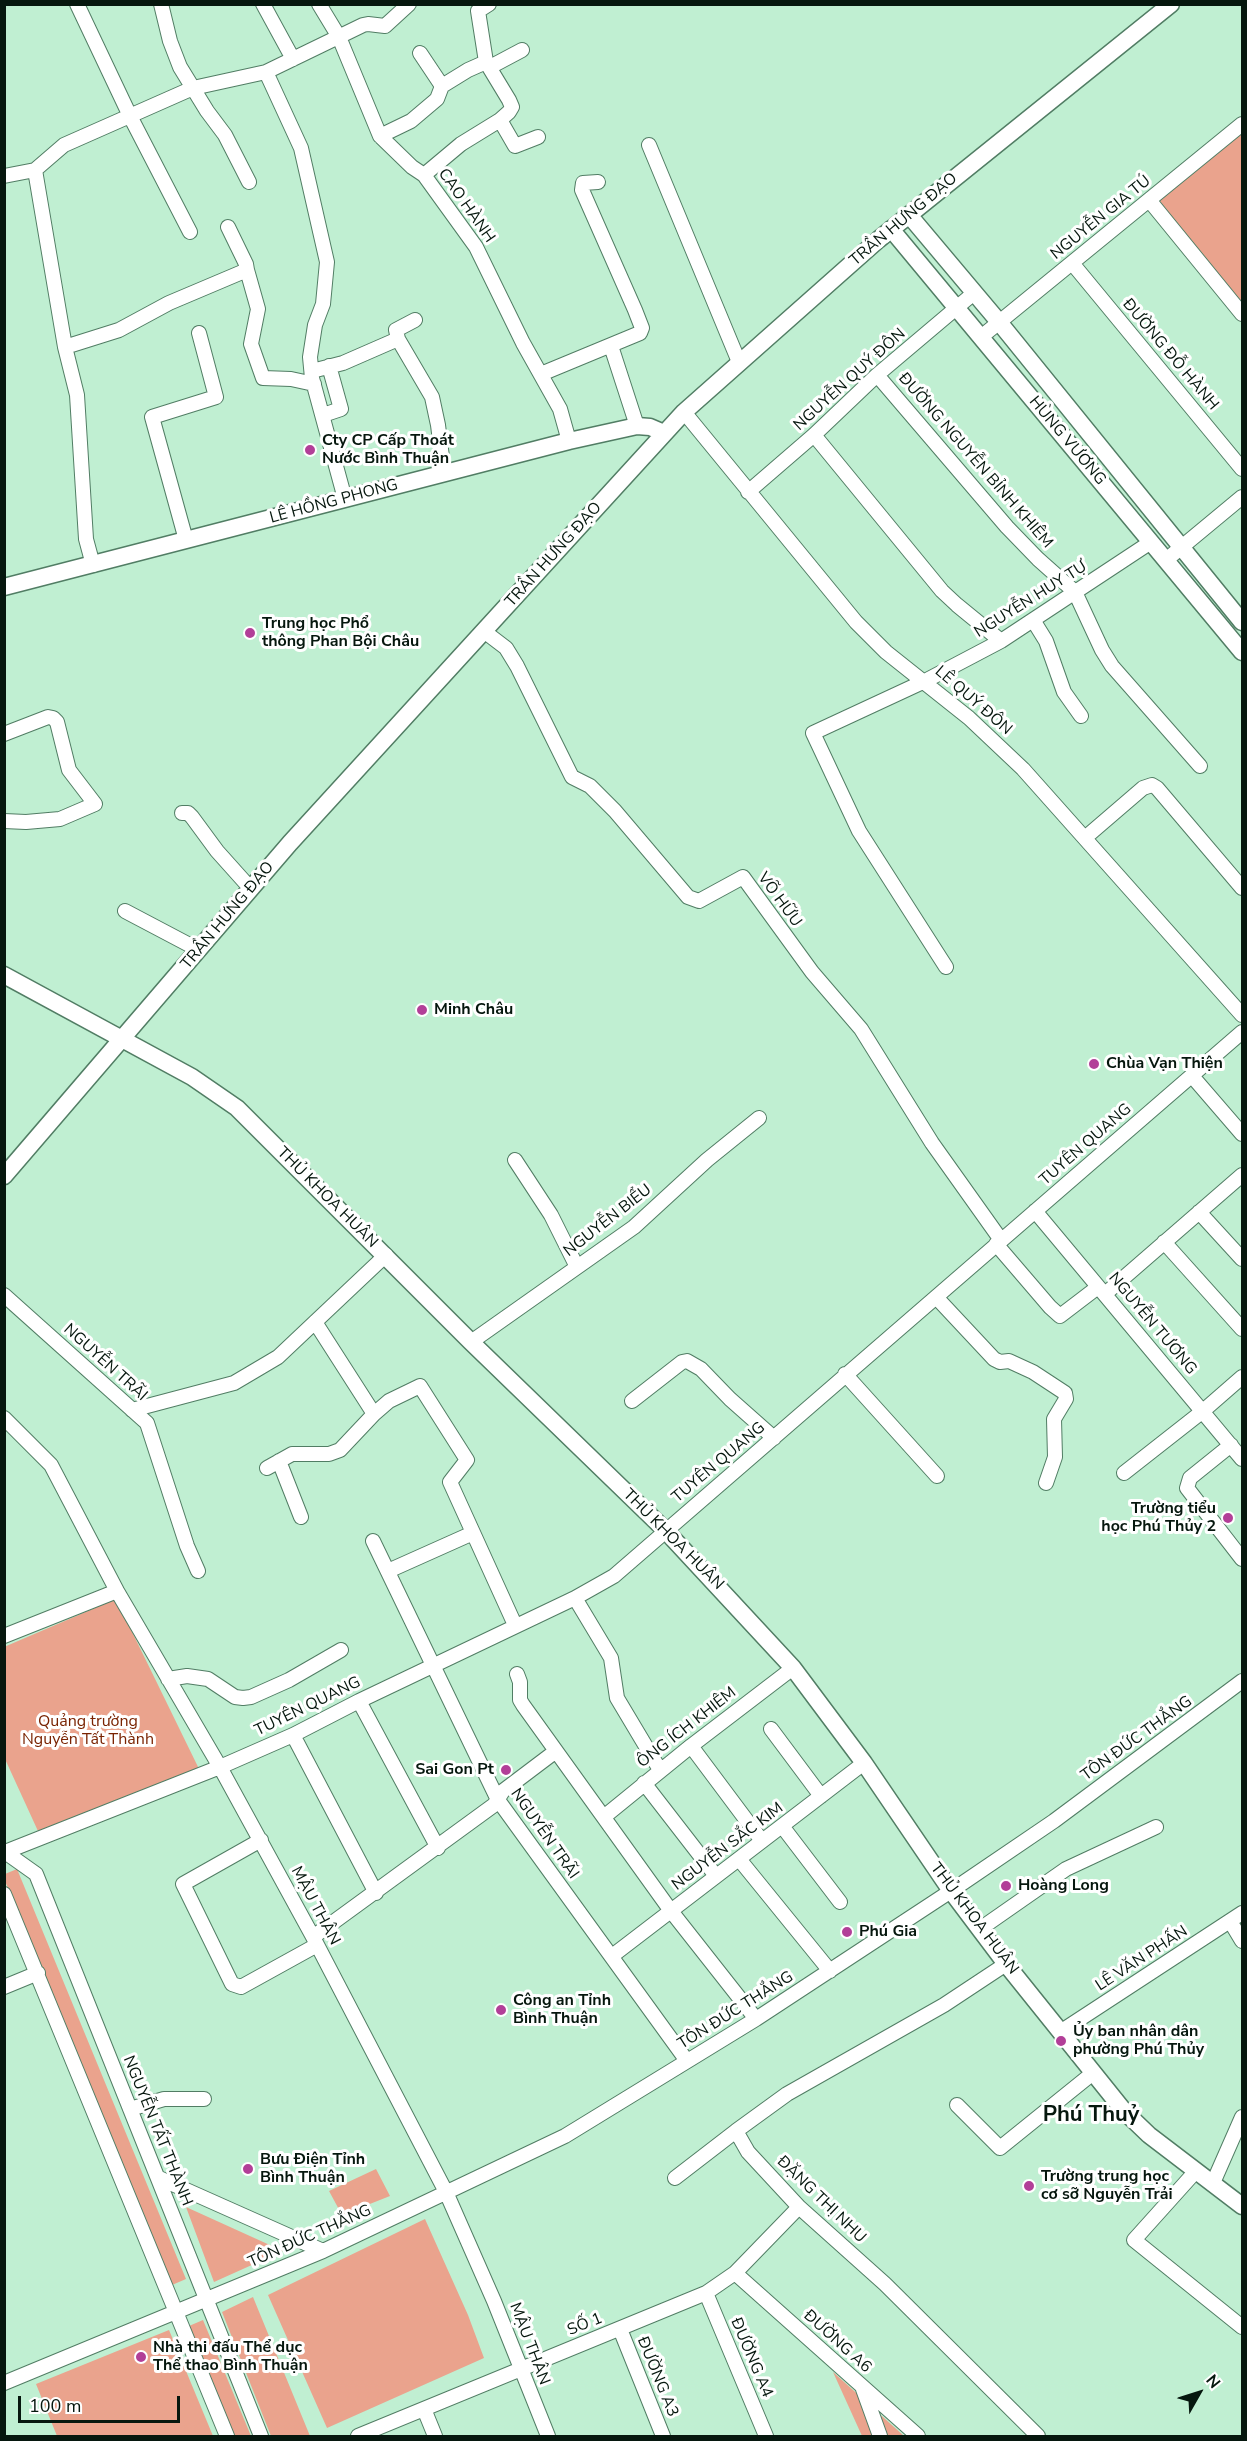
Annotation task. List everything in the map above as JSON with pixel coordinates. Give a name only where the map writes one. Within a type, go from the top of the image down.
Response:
[{"type":"main road","name":"TRẦN HƯNG ĐẠO","points":[[4,1176],[290,843],[684,412],[891,229],[1171,4]]},
{"type":"main road","name":"HÙNG VƯƠNG","points":[[909,215],[999,322],[1242,622]]},
{"type":"main road","name":"HÙNG VƯƠNG","points":[[891,229],[1242,652]]},
{"type":"main road","name":"LÊ HỒNG PHONG","points":[[4,587],[569,441],[637,426],[650,427],[664,433]]},
{"type":"main road","name":"THỦ KHOA HUÂN","points":[[4,975],[192,1077],[237,1108],[471,1342],[665,1530],[793,1668],[864,1763],[951,1891],[1006,1964],[1124,2111],[1149,2135],[1242,2206]]},
{"type":"street","points":[[77,4],[129,116],[189,232]]},
{"type":"street","points":[[161,4],[170,41],[180,67],[225,135],[249,182]]},
{"type":"street","points":[[263,4],[293,59]]},
{"type":"street","name":"CAO HÀNH","points":[[319,4],[339,37],[380,136],[412,167],[424,175],[476,247],[523,343],[560,409],[569,441]]},
{"type":"street","points":[[6,171],[35,170],[63,145],[194,88],[266,72],[368,24],[385,26],[409,4]]},
{"type":"street","points":[[424,175],[461,144],[500,120],[512,107],[488,64],[478,11],[489,4]]},
{"type":"street","points":[[380,136],[411,121],[428,108],[437,99],[442,86],[461,73],[522,50]]},
{"type":"street","points":[[420,53],[442,86]]},
{"type":"street","points":[[266,72],[301,148],[327,262],[323,304],[315,324],[310,357],[313,377],[345,499]]},
{"type":"street","points":[[500,120],[515,146],[538,137]]},
{"type":"street","name":"NGUYỄN GIA TÚ","points":[[981,337],[1242,123]]},
{"type":"street","points":[[648,145],[739,362]]},
{"type":"street","points":[[35,170],[65,346],[77,395],[86,539],[93,565]]},
{"type":"street","points":[[541,374],[640,333],[642,328],[582,190],[583,183],[598,182]]},
{"type":"street","points":[[1149,200],[1242,314]]},
{"type":"street","points":[[228,227],[246,264],[258,309],[250,344],[263,378],[313,377],[329,366],[343,363],[398,339]]},
{"type":"street","name":"ĐƯỜNG ĐỖ HÀNH","points":[[1072,263],[1242,469]]},
{"type":"street","points":[[65,346],[119,330],[169,303],[247,270]]},
{"type":"street","name":"NGUYỄN QUÝ ĐÔN","points":[[748,492],[878,375],[974,293]]},
{"type":"street","points":[[415,320],[396,330],[398,339],[432,397],[444,473]]},
{"type":"street","points":[[186,540],[152,417],[216,397],[200,333]]},
{"type":"street","points":[[611,346],[637,426]]},
{"type":"street","points":[[323,415],[341,409],[329,366]]},
{"type":"street","name":"ĐƯỜNG NGUYỄN BỈNH KHIÊM","points":[[878,375],[1007,527],[1075,592],[1112,666],[1200,766]]},
{"type":"street","name":"LÊ QUÝ ĐÔN","points":[[684,412],[856,622],[886,652],[925,681],[995,741],[1086,837],[1242,1016]]},
{"type":"street","points":[[814,435],[942,591],[1001,641]]},
{"type":"street","points":[[1166,560],[1242,497]]},
{"type":"street","name":"NGUYỄN HUY TỰ","points":[[946,968],[859,831],[813,733],[925,681],[1001,641],[1151,542]]},
{"type":"street","points":[[1033,620],[1046,641],[1064,692],[1081,716]]},
{"type":"street","name":"VÕ HỮU","points":[[485,632],[506,648],[517,666],[572,777],[590,786],[615,811],[688,897],[699,901],[743,877],[812,972],[861,1029],[932,1143],[999,1242]]},
{"type":"street","points":[[4,734],[48,717],[53,718],[57,722],[69,770],[95,804],[60,819],[4,822]]},
{"type":"street","points":[[1086,837],[1143,788],[1152,785],[1242,888]]},
{"type":"street","points":[[182,813],[188,813],[192,817],[217,851],[251,889]]},
{"type":"street","points":[[125,911],[199,950]]},
{"type":"street","name":"TUYÊN QUANG","points":[[5,1856],[293,1735],[515,1625],[575,1598],[621,1571],[665,1530],[1242,1032]]},
{"type":"street","points":[[1192,1076],[1242,1134]]},
{"type":"street","name":"NGUYỄN BIỂU","points":[[471,1342],[634,1227],[707,1160],[759,1118]]},
{"type":"street","points":[[515,1160],[551,1215],[577,1267]]},
{"type":"street","points":[[999,1242],[1050,1307],[1060,1316],[1102,1290],[1164,1242],[1242,1176]]},
{"type":"street","name":"NGUYỄN TƯƠNG","points":[[1035,1211],[1238,1452]]},
{"type":"street","points":[[1199,1212],[1242,1259]]},
{"type":"street","points":[[1164,1242],[1242,1329]]},
{"type":"street","points":[[132,1410],[234,1383],[278,1357],[386,1256]]},
{"type":"street","name":"NGUYỄN TRÃI","points":[[4,1295],[147,1423],[186,1546],[198,1571]]},
{"type":"street","points":[[936,1297],[994,1359],[1000,1362],[1009,1360],[1033,1372],[1065,1393],[1066,1399],[1054,1419],[1056,1449],[1046,1483]]},
{"type":"street","points":[[315,1322],[374,1414]]},
{"type":"street","points":[[632,1401],[682,1362],[687,1361],[701,1369],[730,1399],[774,1438]]},
{"type":"street","points":[[845,1374],[937,1476]]},
{"type":"street","points":[[1124,1473],[1242,1377]]},
{"type":"street","points":[[267,1468],[292,1454],[329,1454],[340,1450],[389,1401],[420,1386],[466,1460],[450,1482],[515,1625]]},
{"type":"street","name":"MẬU THÂN","points":[[4,1418],[51,1465],[117,1591],[220,1767],[315,1941],[446,2192],[494,2301],[548,2436]]},
{"type":"street","points":[[1238,1452],[1190,1478],[1187,1488],[1242,1559]]},
{"type":"street","points":[[279,1461],[301,1517]]},
{"type":"street","points":[[388,1571],[473,1533]]},
{"type":"street","name":"NGUYỄN TRÃI","points":[[373,1541],[498,1800],[687,2061]]},
{"type":"street","points":[[4,1636],[117,1591]]},
{"type":"street","points":[[575,1598],[611,1658],[617,1698],[660,1770]]},
{"type":"street","points":[[168,1679],[198,1676],[208,1679],[235,1697],[251,1697],[289,1680],[341,1650]]},
{"type":"street","name":"ÔNG ÍCH KHIÊM","points":[[605,1816],[660,1770],[793,1668]]},
{"type":"street","points":[[517,1674],[520,1682],[520,1700],[671,1911],[756,2019]]},
{"type":"street","name":"TÔN ĐỨC THẮNG","points":[[176,2312],[323,2251],[565,2136],[756,2019],[951,1891],[1054,1821],[1242,1681]]},
{"type":"street","points":[[359,1701],[438,1848]]},
{"type":"street","points":[[771,1729],[820,1796]]},
{"type":"street","points":[[293,1735],[376,1893]]},
{"type":"street","points":[[691,1746],[762,1841]]},
{"type":"street","points":[[261,1840],[183,1884],[232,1984],[241,1987],[315,1941],[494,1805],[503,1791],[556,1751]]},
{"type":"street","name":"NGUYỄN SẮC KIM","points":[[612,1956],[864,1763]]},
{"type":"street","points":[[644,1783],[716,1876]]},
{"type":"street","points":[[782,1826],[840,1902]]},
{"type":"street","points":[[980,1929],[1066,1869],[1156,1827]]},
{"type":"street","name":"NGUYỄN TẤT THÀNH","points":[[5,1856],[36,1874],[261,2436]]},
{"type":"street","points":[[739,1859],[830,1971]]},
{"type":"street","points":[[4,1894],[227,2436]]},
{"type":"street","name":"LÊ VĂN PHẤN","points":[[1060,2032],[1242,1913]]},
{"type":"street","points":[[1230,1921],[1242,1941]]},
{"type":"street","points":[[675,2178],[736,2131],[795,2090],[944,2005],[1006,1964]]},
{"type":"street","points":[[4,1988],[38,1973]]},
{"type":"street","points":[[957,2105],[1000,2148],[1093,2073]]},
{"type":"street","points":[[130,2109],[164,2099],[179,2097],[204,2099]]},
{"type":"street","points":[[1213,2183],[1242,2117]]},
{"type":"street","name":"ĐẶNG THỊ NHU","points":[[736,2131],[748,2152],[799,2207],[877,2276],[1038,2436]]},
{"type":"street","points":[[1197,2171],[1134,2240],[1242,2327]]},
{"type":"street","points":[[159,2178],[323,2251]]},
{"type":"street","name":"SỐ 1","points":[[358,2436],[706,2293],[735,2273],[799,2207]]},
{"type":"street","name":"ĐƯỜNG A6","points":[[735,2273],[918,2436]]},
{"type":"street","name":"ĐƯỜNG A4","points":[[706,2293],[766,2436]]},
{"type":"street","points":[[4,2383],[176,2312]]},
{"type":"street","name":"ĐƯỜNG A3","points":[[620,2329],[663,2436]]},
{"type":"street","points":[[862,2387],[880,2436]]},
{"type":"street","points":[[424,2409],[435,2436]]},
{"type":"green space","points":[[1242,132],[1242,308],[1156,203]]},
{"type":"green space","name":"Quảng trường Nguyễn Tất Thành","points":[[116,1599],[201,1773],[43,1842],[5,1759],[4,1647]]},
{"type":"green space","points":[[17,1869],[186,2279],[172,2285],[5,1881],[5,1874]]},
{"type":"green space","points":[[376,2169],[390,2196],[342,2215],[329,2191]]},
{"type":"green space","points":[[186,2207],[283,2251],[214,2282]]},
{"type":"green space","points":[[425,2219],[468,2315],[484,2358],[327,2428],[268,2295]]},
{"type":"green space","points":[[253,2297],[310,2436],[271,2436],[222,2312]]},
{"type":"green space","points":[[203,2320],[251,2436],[234,2436],[189,2326]]},
{"type":"green space","name":"Nhà thi đấu Thể dục Thể thao Bình Thuận","points":[[169,2330],[213,2436],[57,2436],[36,2384]]},
{"type":"green space","points":[[833,2372],[904,2436],[862,2436]]},
{"type":"place","name":"Cty CP Cấp Thoát Nước Bình Thuận","points":[[310,450]]},
{"type":"place","name":"Trung học Phổ thông Phan Bội Châu","points":[[250,633]]},
{"type":"place","name":"Minh Châu","points":[[422,1010]]},
{"type":"place","name":"Chùa Vạn Thiện","points":[[1094,1064]]},
{"type":"place","name":"Trường tiểu học Phú Thủy 2","points":[[1228,1518]]},
{"type":"place","name":"Sai Gon Pt","points":[[506,1770]]},
{"type":"place","name":"Hoàng Long","points":[[1006,1886]]},
{"type":"place","name":"Phú Gia","points":[[847,1932]]},
{"type":"place","name":"Công an Tỉnh Bình Thuận","points":[[501,2010]]},
{"type":"place","name":"Ủy ban nhân dân phường Phú Thủy","points":[[1061,2041]]},
{"type":"place","name":"Bưu Điện Tỉnh Bình Thuận","points":[[248,2169]]},
{"type":"place","name":"Trường trung học cơ sỡ Nguyễn Trải","points":[[1029,2186]]},
{"type":"place","name":"Nhà thi đấu Thể dục Thể thao Bình Thuận","points":[[141,2357]]},
{"type":"district","name":"Phú Thuỷ","points":[[1091,2116]]}]
